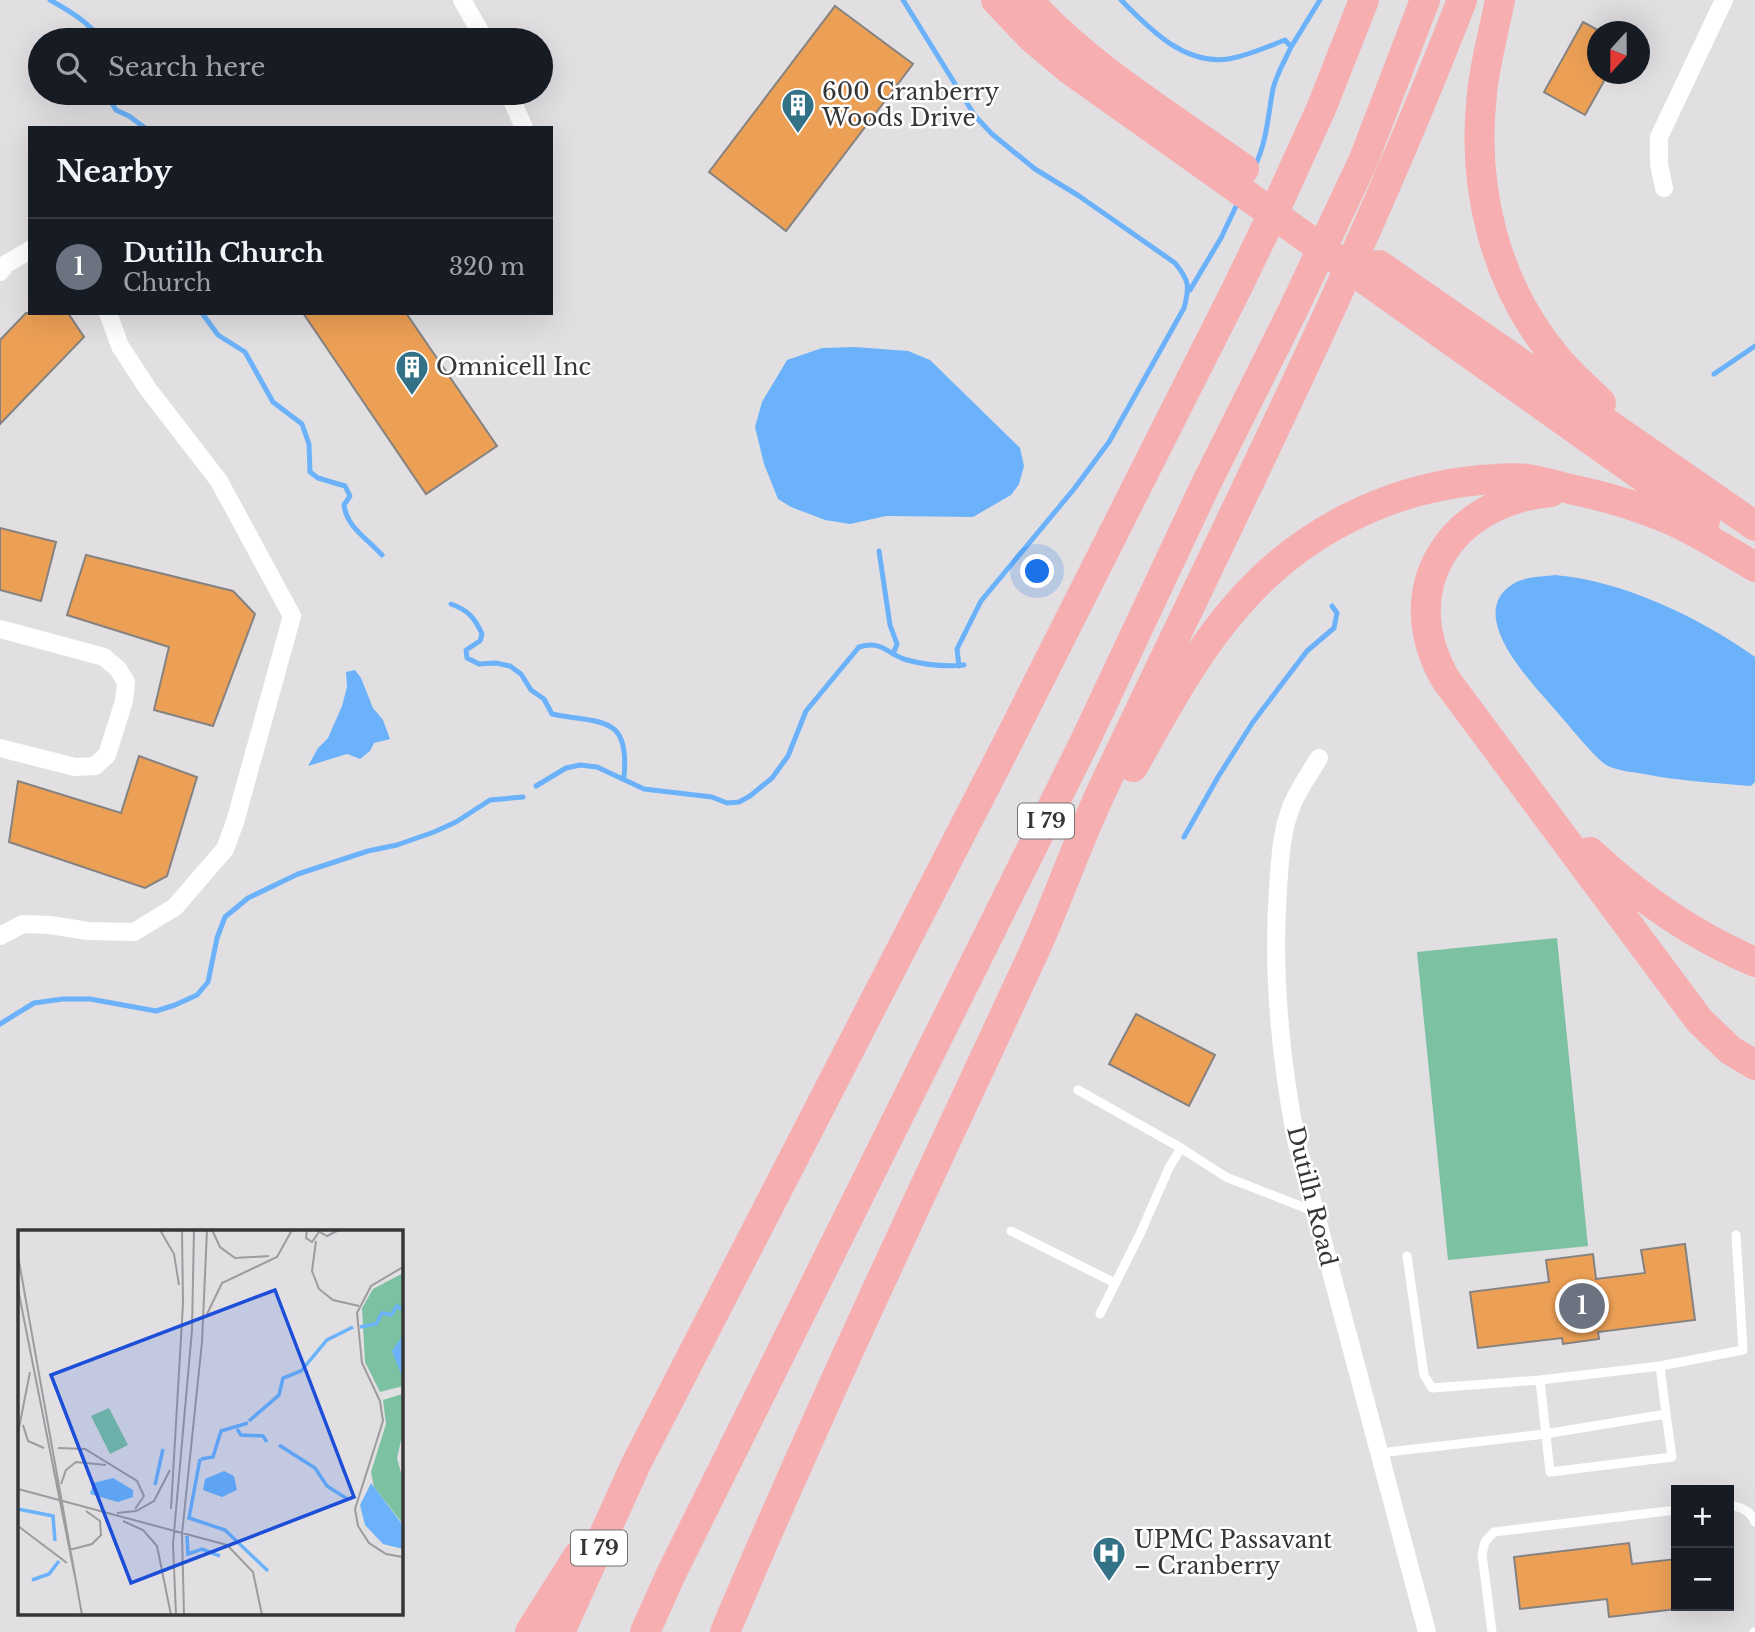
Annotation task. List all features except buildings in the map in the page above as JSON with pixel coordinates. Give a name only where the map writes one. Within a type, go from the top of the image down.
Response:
[{"type":"highway","points":[[996,0],[1031,37],[1069,69],[1219,163]]},
{"type":"highway","points":[[1028,0],[1067,39],[1219,163],[1385,282],[1755,560]]},
{"type":"highway","name":"I 79","points":[[560,1632],[636,1464],[1006,746],[1237,288],[1321,109],[1364,0]]},
{"type":"highway","name":"I 79","points":[[645,1632],[671,1574],[1085,741],[1205,486],[1295,306],[1364,159],[1425,0]]},
{"type":"highway","points":[[725,1632],[857,1330],[1036,946],[1100,793],[1340,289],[1394,169],[1462,0]]},
{"type":"highway","points":[[1500,0],[1479,121],[1482,189],[1488,221],[1517,301],[1535,330],[1559,362],[1648,450]]},
{"type":"highway","points":[[1385,282],[1648,450],[1755,526]]},
{"type":"highway","points":[[1036,946],[1172,699],[1212,636],[1240,601],[1284,559],[1320,533],[1350,516],[1383,502],[1448,484],[1505,478],[1529,479],[1625,503],[1668,519],[1755,567]]},
{"type":"highway","points":[[1586,492],[1519,496],[1478,514],[1454,536],[1436,565],[1427,599],[1427,633],[1437,666],[1699,1020],[1730,1051],[1755,1065]]},
{"type":"highway","points":[[1522,783],[1632,889],[1672,917],[1755,961]]},
{"type":"highway","points":[[530,1632],[636,1464]]},
{"type":"street","points":[[462,0],[478,28]]},
{"type":"street","points":[[1664,188],[1659,164],[1659,137],[1724,0]]},
{"type":"street","points":[[514,105],[523,126]]},
{"type":"street","points":[[0,272],[6,264],[28,251]]},
{"type":"street","points":[[0,936],[23,924],[88,931],[134,932],[175,907],[225,849],[235,822],[292,616],[219,481],[134,368],[120,346],[109,315]]},
{"type":"street","points":[[0,629],[104,657],[118,669],[126,682],[124,702],[107,755],[95,766],[75,768],[0,748]]},
{"type":"street","name":"Dutilh Road","points":[[1319,758],[1300,789],[1286,821],[1279,871],[1276,985],[1282,1061],[1296,1140],[1427,1632]]},
{"type":"lane","points":[[1078,1090],[1181,1148],[1226,1177],[1315,1211]]},
{"type":"lane","points":[[1100,1314],[1181,1148]]},
{"type":"lane","points":[[1011,1231],[1115,1283]]},
{"type":"lane","points":[[1407,1256],[1424,1375],[1432,1388],[1540,1380],[1660,1366],[1743,1350],[1736,1235]]},
{"type":"lane","points":[[1540,1380],[1550,1472],[1672,1457],[1660,1366]]},
{"type":"lane","points":[[1379,1453],[1545,1434],[1666,1415]]},
{"type":"lane","points":[[1734,1506],[1746,1510],[1755,1522]]},
{"type":"lane","points":[[1492,1632],[1482,1555],[1485,1542],[1494,1532],[1671,1511]]},
{"type":"green space","points":[[1557,938],[1588,1246],[1448,1260],[1417,952]]},
{"type":"water","points":[[855,347],[908,351],[930,360],[1020,448],[1024,466],[1019,484],[1011,495],[973,517],[886,516],[850,524],[825,520],[778,499],[764,464],[755,427],[762,402],[787,360],[822,348]]},
{"type":"water","points":[[1555,575],[1607,585],[1660,603],[1710,628],[1755,657],[1755,782],[1751,786],[1684,780],[1621,770],[1603,763],[1590,750],[1520,668],[1499,631],[1496,613],[1500,597],[1513,584],[1528,578]]},
{"type":"water","points":[[355,670],[373,708],[383,720],[390,739],[374,743],[370,751],[360,759],[347,754],[308,766],[318,748],[328,738],[342,706],[347,687],[346,672]]},
{"type":"waterway","points":[[50,0],[71,12],[90,28]]},
{"type":"waterway","points":[[903,0],[975,116],[992,134],[1035,169],[1079,196],[1175,263],[1186,279],[1187,289],[1184,308],[1109,442],[1074,489],[981,601],[957,649],[959,666]]},
{"type":"waterway","points":[[1121,0],[1155,33],[1196,56],[1228,59],[1250,54],[1285,40],[1291,47],[1274,84],[1265,138],[1255,166]]},
{"type":"waterway","points":[[1291,47],[1320,0]]},
{"type":"waterway","points":[[113,105],[116,110],[142,126]]},
{"type":"waterway","points":[[1190,290],[1221,238],[1239,200]]},
{"type":"waterway","points":[[203,315],[218,335],[245,352],[273,402],[302,424],[309,444],[310,472],[318,478],[345,486],[350,496],[344,505],[349,520],[382,555]]},
{"type":"waterway","points":[[1714,374],[1755,346]]},
{"type":"waterway","points":[[879,551],[890,625],[897,644],[893,654]]},
{"type":"waterway","points":[[451,604],[470,615],[482,634],[480,641],[466,650],[467,658],[479,664],[510,666],[521,674],[531,690],[544,699],[552,714],[598,722],[617,732],[625,757],[624,777]]},
{"type":"waterway","points":[[1184,837],[1253,722],[1307,651],[1334,628],[1337,613],[1332,606]]},
{"type":"waterway","points":[[536,786],[566,768],[580,765],[597,767],[644,789],[712,797],[727,803],[739,802],[772,778],[788,756],[806,711],[859,647],[879,646],[907,660],[921,663],[964,665]]},
{"type":"waterway","points":[[0,1024],[34,1003],[63,999],[90,999],[156,1011],[175,1005],[197,995],[208,982],[217,938],[225,917],[248,898],[298,874],[434,832],[456,822],[490,800],[523,797]]},
{"type":"place","name":"600 Cranberry Woods Drive","points":[[798,135]]},
{"type":"place","name":"Omnicell Inc","points":[[412,397]]},
{"type":"place","name":"Dutilh Church","points":[[1582,1306]]},
{"type":"place","name":"UPMC Passavant – Cranberry","points":[[1109,1583]]}]
